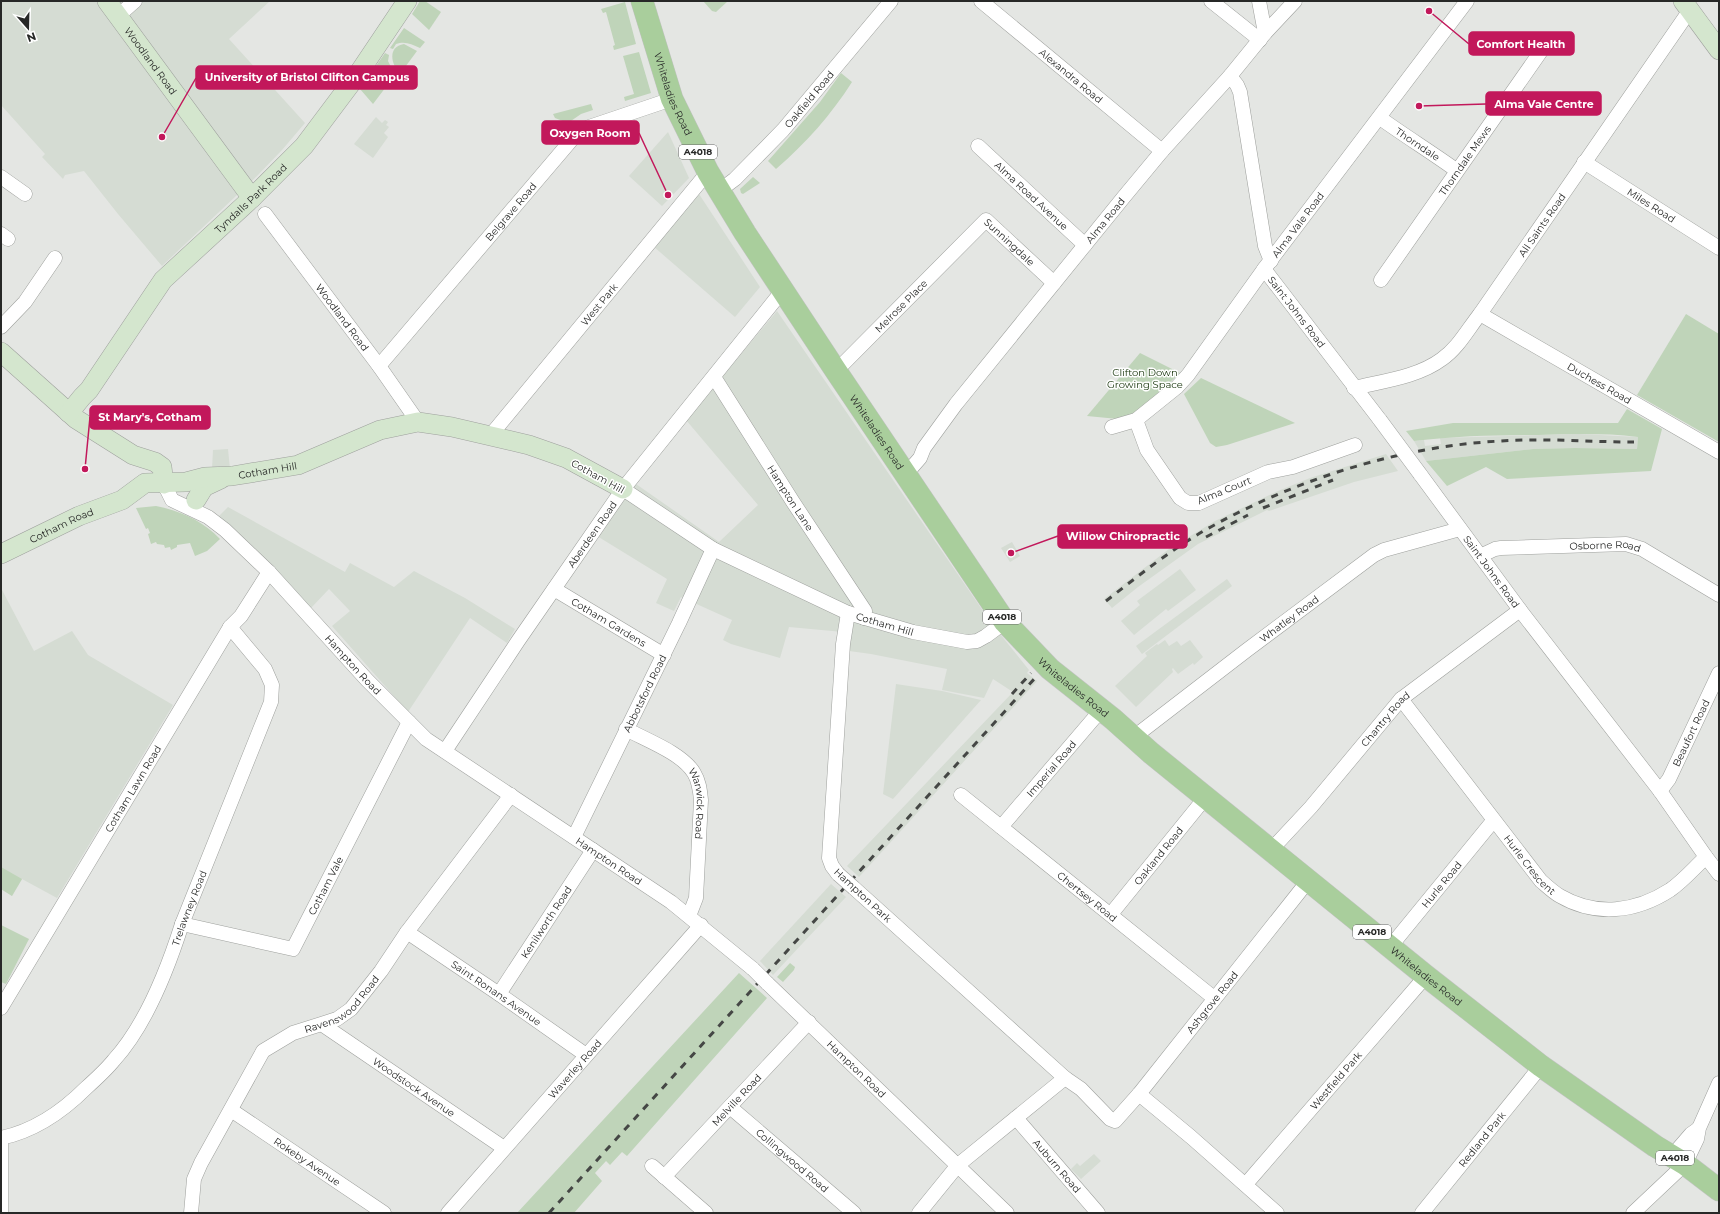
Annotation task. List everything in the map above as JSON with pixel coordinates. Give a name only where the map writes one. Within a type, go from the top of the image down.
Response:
[{"type":"main road","name":"Whiteladies Road","points":[[642,1],[672,99],[719,191],[836,371],[1005,622],[1050,669],[1205,798],[1426,976],[1541,1066],[1577,1092],[1679,1160],[1719,1190]]},
{"type":"street","name":"Woodland Road","points":[[107,1],[252,198]]},
{"type":"street","points":[[118,16],[135,1]]},
{"type":"street","name":"Tyndalls Park Road","points":[[73,416],[87,400],[89,390],[162,282],[252,198],[304,146],[358,74],[407,1]]},
{"type":"street","name":"Oakfield Road","points":[[719,191],[735,179],[783,130],[891,1]]},
{"type":"street","name":"Alexandra Road","points":[[981,1],[1162,151]]},
{"type":"street","points":[[1211,1],[1262,37]]},
{"type":"street","points":[[1259,1],[1262,37]]},
{"type":"street","name":"Alma Road","points":[[902,469],[924,448],[956,404],[1162,151],[1295,1]]},
{"type":"street","name":"Alma Vale Road","points":[[1112,427],[1136,420],[1177,387],[1188,375],[1267,265],[1380,118],[1467,1]]},
{"type":"street","points":[[1686,5],[1719,50]]},
{"type":"street","name":"All Saints Road","points":[[1354,388],[1393,379],[1426,368],[1442,359],[1456,346],[1480,314],[1584,162],[1686,5]]},
{"type":"street","name":"Thorndale Mews","points":[[1381,280],[1456,170],[1546,44]]},
{"type":"street","name":"Saint Johns Road","points":[[1230,76],[1240,92],[1267,265],[1354,388],[1380,420],[1520,610],[1660,791],[1719,874]]},
{"type":"street","name":"Belgrave Road","points":[[379,366],[574,137],[589,126],[672,99]]},
{"type":"street","name":"Thorndale","points":[[1380,118],[1412,142],[1428,150],[1456,170]]},
{"type":"street","name":"Alma Road Avenue","points":[[978,146],[1085,245]]},
{"type":"street","name":"Miles Road","points":[[1584,162],[1719,248]]},
{"type":"street","name":"West Park","points":[[490,436],[708,172]]},
{"type":"street","points":[[1,177],[25,194]]},
{"type":"street","name":"Woodland Road","points":[[264,214],[379,366],[418,422]]},
{"type":"street","name":"Sunningdale","points":[[965,241],[986,220],[1054,283]]},
{"type":"street","name":"Melrose Place","points":[[836,371],[965,241]]},
{"type":"street","points":[[1,327],[25,302],[55,258]]},
{"type":"street","name":"Aberdeen Road","points":[[445,751],[554,588],[623,489],[783,290]]},
{"type":"street","name":"Duchess Road","points":[[1480,314],[1719,452]]},
{"type":"street","points":[[1,352],[73,416],[133,455],[155,462],[162,468],[164,484]]},
{"type":"street","name":"Hampton Lane","points":[[714,377],[793,502],[865,611],[864,618]]},
{"type":"street","name":"Alma Court","points":[[1136,420],[1147,450],[1180,498],[1188,503],[1199,503],[1268,472],[1292,467],[1355,445]]},
{"type":"street","name":"Cotham Hill","points":[[164,484],[186,482],[206,477],[232,476],[298,465],[380,430],[418,422],[452,427],[529,445],[566,458],[623,489],[717,551],[848,613],[913,632],[958,641],[977,641],[1005,622]]},
{"type":"street","points":[[196,500],[204,487],[212,482],[232,476]]},
{"type":"street","name":"Cotham Road","points":[[1,554],[79,516],[122,500],[145,483],[164,484]]},
{"type":"street","name":"Hampton Road","points":[[164,484],[186,490],[208,516],[225,530],[268,572],[367,680],[426,738],[671,902],[701,925],[753,969],[1007,1213]]},
{"type":"street","name":"Hampton Road","points":[[164,484],[172,500],[208,516]]},
{"type":"street","name":"Whatley Road","points":[[1134,738],[1253,645],[1374,555],[1384,550],[1460,529]]},
{"type":"street","name":"Osborne Road","points":[[1480,556],[1495,549],[1501,548],[1626,544],[1642,549],[1719,595]]},
{"type":"street","name":"Abbotsford Road","points":[[574,837],[626,729],[717,551]]},
{"type":"street","name":"Cotham Lawn Road","points":[[1,1008],[230,626],[241,616],[268,572]]},
{"type":"street","name":"Cotham Gardens","points":[[554,588],[664,655]]},
{"type":"street","name":"Chantry Road","points":[[1271,850],[1311,807],[1401,699],[1520,610]]},
{"type":"street","name":"Hampton Park","points":[[848,613],[843,644],[829,858],[832,866],[838,874],[1064,1078],[1081,1089],[1110,1119],[1115,1121]]},
{"type":"street","name":"Trelawney Road","points":[[1,1138],[26,1131],[64,1108],[77,1097],[115,1059],[139,1024],[154,996],[174,949],[182,924],[271,702],[272,685],[265,669],[230,626]]},
{"type":"street","name":"Beaufort Road","points":[[1660,791],[1669,779],[1719,673]]},
{"type":"street","name":"Hurle Crescent","points":[[1401,699],[1541,882],[1561,896],[1596,910],[1624,909],[1646,903],[1670,889],[1706,857]]},
{"type":"street","name":"Imperial Road","points":[[1001,827],[1101,710]]},
{"type":"street","name":"Cotham Vale","points":[[182,924],[293,949],[409,722]]},
{"type":"street","name":"Warwick Road","points":[[626,729],[680,758],[694,773],[700,786],[701,800],[696,898],[689,916]]},
{"type":"street","name":"Ravenswood Road","points":[[193,1211],[194,1178],[263,1051],[293,1033],[338,1019],[351,1009],[381,971],[407,932],[511,795]]},
{"type":"street","name":"Chertsey Road","points":[[961,795],[1214,998]]},
{"type":"street","name":"Oakland Road","points":[[1110,914],[1205,798]]},
{"type":"street","name":"Hurle Road","points":[[1390,947],[1493,821]]},
{"type":"street","name":"Kenilworth Road","points":[[499,994],[592,850]]},
{"type":"street","name":"Ashgrove Road","points":[[1115,1121],[1139,1094],[1308,881]]},
{"type":"street","name":"Waverley Road","points":[[448,1213],[701,925]]},
{"type":"street","name":"Saint Ronans Avenue","points":[[407,932],[586,1055]]},
{"type":"street","name":"Westfield Park","points":[[1246,1184],[1426,976]]},
{"type":"street","name":"Melville Road","points":[[664,1177],[809,1022]]},
{"type":"street","name":"Woodstock Avenue","points":[[323,1024],[504,1148]]},
{"type":"street","name":"Redland Park","points":[[1422,1213],[1541,1066]]},
{"type":"street","points":[[919,1213],[958,1165],[1064,1078]]},
{"type":"street","points":[[1633,1213],[1679,1160],[1691,1134],[1699,1128],[1719,1083]]},
{"type":"street","points":[[1139,1094],[1246,1184],[1277,1213]]},
{"type":"street","name":"Collingwood Road","points":[[730,1107],[854,1213]]},
{"type":"street","name":"Rokeby Avenue","points":[[231,1110],[384,1213]]},
{"type":"street","name":"Auburn Road","points":[[1016,1118],[1098,1213]]},
{"type":"street","points":[[1,1142],[1,1213]]},
{"type":"street","points":[[652,1166],[706,1213]]},
{"type":"shaded area","points":[[1,1],[270,1],[229,39],[305,123],[257,176],[162,266],[84,171],[65,175],[63,179],[42,157],[45,154],[1,105]]},
{"type":"shaded area","points":[[376,117],[382,123],[385,120],[388,122],[386,125],[389,127],[384,133],[388,137],[373,158],[354,144]]},
{"type":"shaded area","points":[[668,132],[689,178],[662,206],[629,176]]},
{"type":"shaded area","points":[[699,194],[760,287],[735,317],[653,246]]},
{"type":"shaded area","points":[[777,311],[992,624],[1029,670],[1027,673],[1037,681],[859,877],[847,866],[1013,692],[993,679],[984,698],[942,690],[947,669],[871,654],[842,650],[843,632],[789,627],[780,658],[731,644],[723,640],[732,620],[681,597],[674,611],[656,603],[667,579],[597,536],[636,484],[719,542],[758,505],[686,420]]},
{"type":"shaded area","points":[[1580,434],[1638,437],[1637,449],[1533,449],[1426,461],[1414,441],[1424,440],[1425,446],[1441,444],[1440,438]]},
{"type":"shaded area","points":[[228,449],[230,469],[212,469],[213,450]]},
{"type":"shaded area","points":[[1386,454],[1398,471],[1354,482],[1269,511],[1267,510],[1198,544],[1138,587],[1112,608],[1104,599],[1169,549],[1215,521],[1278,491],[1310,478]]},
{"type":"shaded area","points":[[228,507],[345,572],[350,563],[394,587],[414,571],[465,598],[515,629],[507,643],[470,618],[408,712],[332,626],[350,611],[329,589],[311,608],[219,516]]},
{"type":"shaded area","points":[[1012,542],[1020,556],[1010,562],[1001,548]]},
{"type":"shaded area","points":[[1180,569],[1196,590],[1168,611],[1166,609],[1134,635],[1121,621],[1140,605],[1137,601]]},
{"type":"shaded area","points":[[1227,579],[1232,586],[1142,654],[1136,646]]},
{"type":"shaded area","points":[[1,588],[34,651],[72,631],[88,655],[173,705],[57,898],[22,879],[12,896],[1,889]]},
{"type":"shaded area","points":[[1165,640],[1169,646],[1177,641],[1181,646],[1190,640],[1203,657],[1194,665],[1193,663],[1178,674],[1173,668],[1173,672],[1136,707],[1115,686],[1147,656],[1145,653]]},
{"type":"shaded area","points":[[896,684],[942,691],[981,700],[893,799],[883,794]]},
{"type":"shaded area","points":[[831,884],[846,897],[773,975],[760,961]]},
{"type":"shaded area","points":[[1094,1154],[1101,1161],[1081,1179],[1071,1169],[1077,1163],[1080,1166]]},
{"type":"green space","points":[[420,1],[425,1],[441,12],[429,30],[412,14]]},
{"type":"green space","points":[[703,1],[728,1],[716,12],[712,11]]},
{"type":"green space","points":[[625,2],[636,44],[614,50],[613,46],[615,45],[606,12],[603,13],[601,9]]},
{"type":"green space","points":[[404,28],[425,42],[420,48],[411,44],[402,43],[396,44],[393,49],[390,48]]},
{"type":"green space","points":[[404,44],[417,51],[400,74],[394,66],[392,56],[395,49]]},
{"type":"green space","points":[[639,52],[651,93],[625,101],[624,97],[634,94],[623,56]]},
{"type":"green space","points":[[385,53],[389,55],[388,61],[395,75],[373,104],[360,89]]},
{"type":"green space","points":[[841,73],[852,82],[844,94],[798,149],[776,169],[768,161],[820,102]]},
{"type":"green space","points":[[591,104],[593,110],[581,114],[568,123],[555,118],[553,114]]},
{"type":"green space","points":[[753,177],[760,183],[743,194],[741,193],[740,189]]},
{"type":"green space","points":[[1686,314],[1719,334],[1719,442],[1637,395]]},
{"type":"green space","name":"Clifton Down Growing Space","points":[[1140,353],[1180,373],[1137,412],[1118,419],[1087,416]]},
{"type":"green space","points":[[1201,378],[1295,423],[1227,445],[1216,447],[1210,443],[1184,394]]},
{"type":"green space","points":[[1627,409],[1662,429],[1651,471],[1507,479],[1486,467],[1447,486],[1426,461],[1533,449],[1637,449],[1638,437],[1588,434],[1507,435],[1414,441],[1406,431],[1453,423],[1618,423]]},
{"type":"green space","points":[[156,506],[183,514],[199,522],[220,539],[207,551],[195,556],[190,543],[177,545],[177,547],[171,550],[170,547],[165,548],[164,545],[157,544],[156,542],[151,544],[148,528],[146,529],[136,508]]},
{"type":"green space","points":[[1,867],[22,879],[12,896],[1,889]]},
{"type":"green space","points":[[1,925],[29,939],[6,984],[1,982]]},
{"type":"green space","points":[[790,963],[795,967],[794,970],[783,982],[777,977]]},
{"type":"green space","points":[[739,973],[767,998],[627,1156],[622,1152],[610,1165],[606,1161],[595,1173],[602,1181],[574,1213],[517,1213]]},
{"type":"railway","points":[[1106,601],[1174,550],[1203,531],[1251,506],[1285,491],[1319,478],[1355,467],[1428,449],[1464,444],[1534,440],[1634,442]]},
{"type":"railway","points":[[1263,508],[1333,480]]},
{"type":"railway","points":[[1206,537],[1248,515]]},
{"type":"railway","points":[[1012,694],[1031,673]]},
{"type":"railway","points":[[549,1213],[1036,677]]},
{"type":"place","name":"Comfort Health","points":[[1429,11]]},
{"type":"place","name":"Alma Vale Centre","points":[[1419,106]]},
{"type":"place","name":"University of Bristol Clifton Campus","points":[[162,137]]},
{"type":"place","name":"Oxygen Room","points":[[668,195]]},
{"type":"place","name":"St Mary's, Cotham","points":[[85,469]]},
{"type":"place","name":"Willow Chiropractic","points":[[1011,553]]}]
